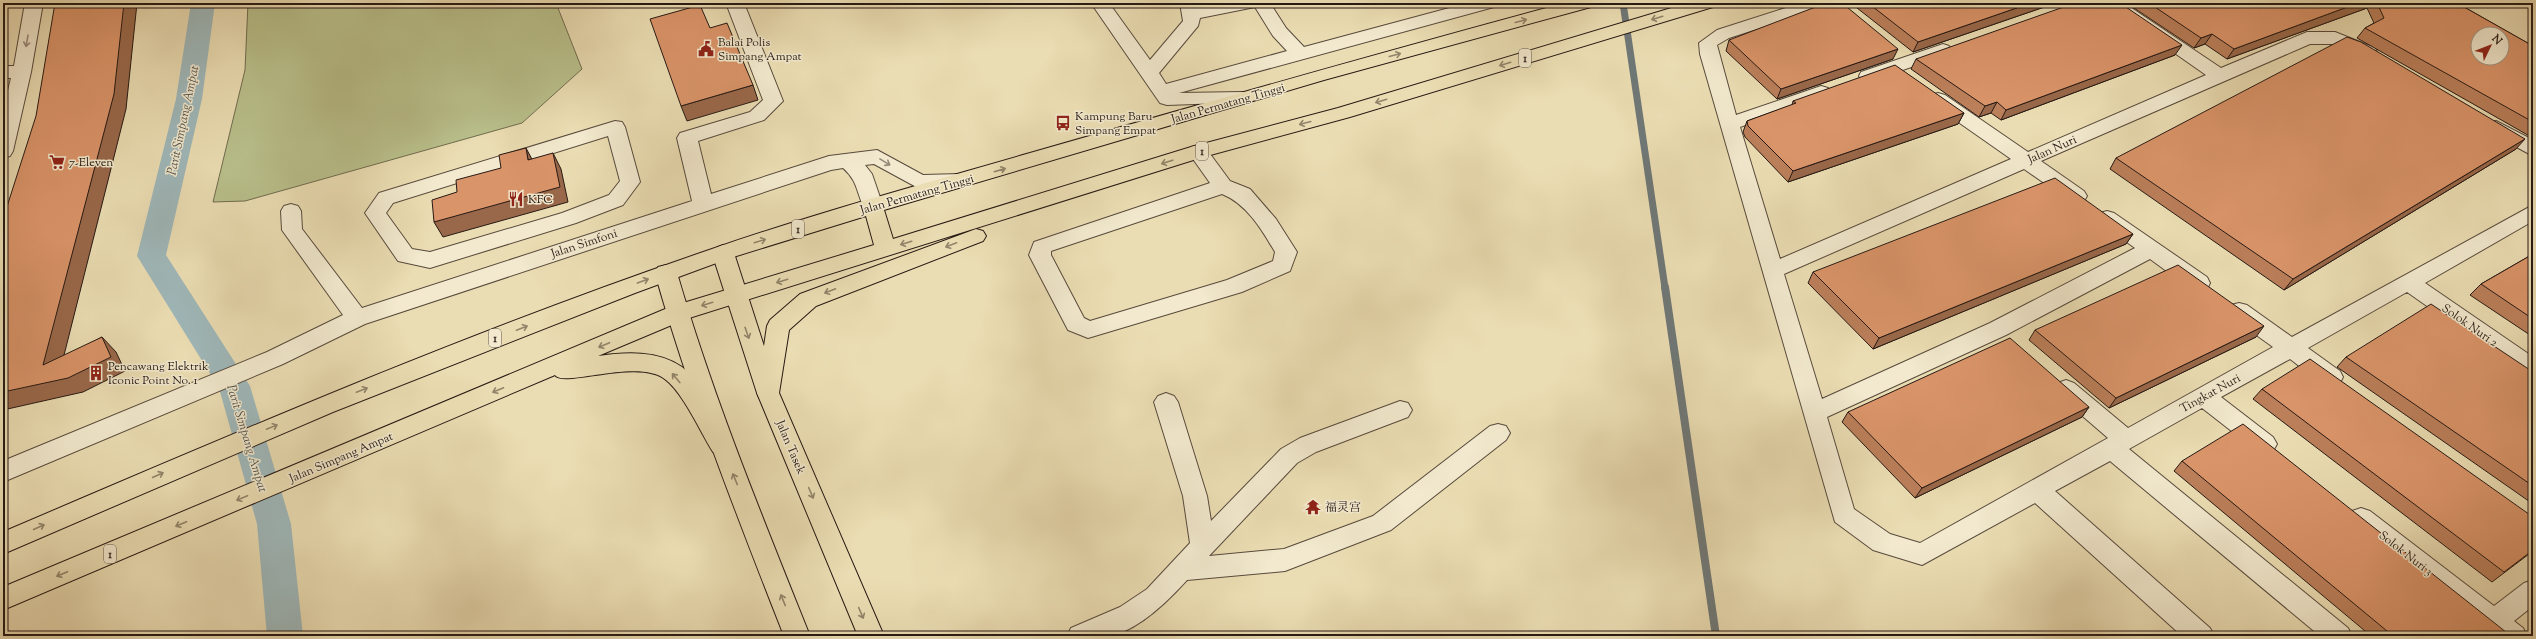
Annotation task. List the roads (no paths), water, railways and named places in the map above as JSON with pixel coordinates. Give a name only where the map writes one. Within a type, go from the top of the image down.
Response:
[{"type":"main road","name":"Jalan Permatang Tinggi","points":[[666,273],[723,253],[873,206],[1154,125],[1317,76],[1585,3]]},
{"type":"main road","name":"1","points":[[678,313],[1064,195],[1198,152],[1343,112],[1707,3]]},
{"type":"main road","points":[[768,393],[778,326],[808,300],[982,233],[1064,195]]},
{"type":"main road","points":[[873,206],[886,249]]},
{"type":"main road","name":"Jalan Tasek","points":[[723,253],[768,393],[871,636]]},
{"type":"main road","name":"1","points":[[3,542],[210,452],[325,405],[666,273]]},
{"type":"main road","points":[[666,273],[721,445],[797,636]]},
{"type":"main road","name":"Jalan Simpang Ampat","points":[[3,599],[678,313]]},
{"type":"main road","points":[[534,375],[619,363],[651,363],[675,374],[721,445]]},
{"type":"street","points":[[3,151],[22,72],[34,3]]},
{"type":"street","points":[[703,205],[687,138],[757,116],[773,101],[735,3]]},
{"type":"street","points":[[1100,3],[1164,95]]},
{"type":"street","points":[[1149,73],[1192,22],[1190,9],[1250,3]]},
{"type":"street","points":[[1261,3],[1279,32],[1300,54]]},
{"type":"street","points":[[1164,95],[1300,54],[1488,3]]},
{"type":"street","name":"Tingkat Nuri","points":[[1819,3],[1723,34],[1708,43],[1709,54],[1844,515],[1882,542],[1922,554],[2533,212]]},
{"type":"street","points":[[2112,3],[2220,76]]},
{"type":"street","name":"Jalan Nuri","points":[[1772,271],[2307,38],[2335,38],[2360,47],[2386,62]]},
{"type":"street","points":[[1729,124],[1961,44]]},
{"type":"street","points":[[1892,47],[1902,64],[1919,85],[2348,388]]},
{"type":"street","points":[[3,72],[22,72]]},
{"type":"street","points":[[1164,95],[1243,98]]},
{"type":"street","points":[[1154,125],[1164,95]]},
{"type":"street","points":[[2480,118],[2533,149]]},
{"type":"street","points":[[615,127],[630,182],[616,200],[569,218],[430,260],[405,256],[374,213],[386,198],[615,127]]},
{"type":"street","points":[[1198,152],[1223,186],[1243,194],[1269,224],[1286,252],[1282,266],[1234,286],[1088,330],[1076,324],[1040,255],[1041,247],[1223,186]]},
{"type":"street","name":"Jalan Simfoni","points":[[3,472],[156,410],[275,358],[357,318],[829,163],[877,158],[920,182],[962,181]]},
{"type":"street","points":[[847,160],[862,174],[873,206]]},
{"type":"street","points":[[291,211],[292,230],[357,318]]},
{"type":"street","points":[[569,218],[573,247]]},
{"type":"street","points":[[1814,413],[1998,330],[2152,249]]},
{"type":"street","name":"Solok Nuri 2","points":[[2408,282],[2533,369]]},
{"type":"street","points":[[1998,330],[2015,345]]},
{"type":"street","points":[[2050,375],[2118,444],[2338,636]]},
{"type":"street","points":[[2204,397],[2286,460]]},
{"type":"street","points":[[1166,402],[1195,496],[1203,546]]},
{"type":"street","points":[[1080,636],[1128,615],[1156,597],[1289,456],[1308,445],[1400,410]]},
{"type":"street","points":[[1181,570],[1285,560],[1382,523],[1498,433]]},
{"type":"street","points":[[2037,490],[2200,636]]},
{"type":"street","name":"Solok Nuri 3","points":[[2342,504],[2514,636]]},
{"type":"street","points":[[2494,621],[2533,591]]},
{"type":"waterway","name":"Parit Simpang Ampat","points":[[203,3],[200,35],[189,99],[151,256],[234,386],[274,524],[285,636]]},
{"type":"waterway","points":[[1623,3],[1665,288]]},
{"type":"waterway","points":[[1665,287],[1716,636]]},
{"type":"place","name":"Balai Polis Simpang Ampat","points":[[706,49]]},
{"type":"place","name":"Kampung Baru Simpang Empat","points":[[1063,123]]},
{"type":"place","name":"7-Eleven","points":[[57,162]]},
{"type":"place","name":"KFC","points":[[516,199]]},
{"type":"place","name":"Pencawang Elektrik Iconic Point No. 1","points":[[96,373]]},
{"type":"place","name":"福灵宫","points":[[1313,507]]}]
